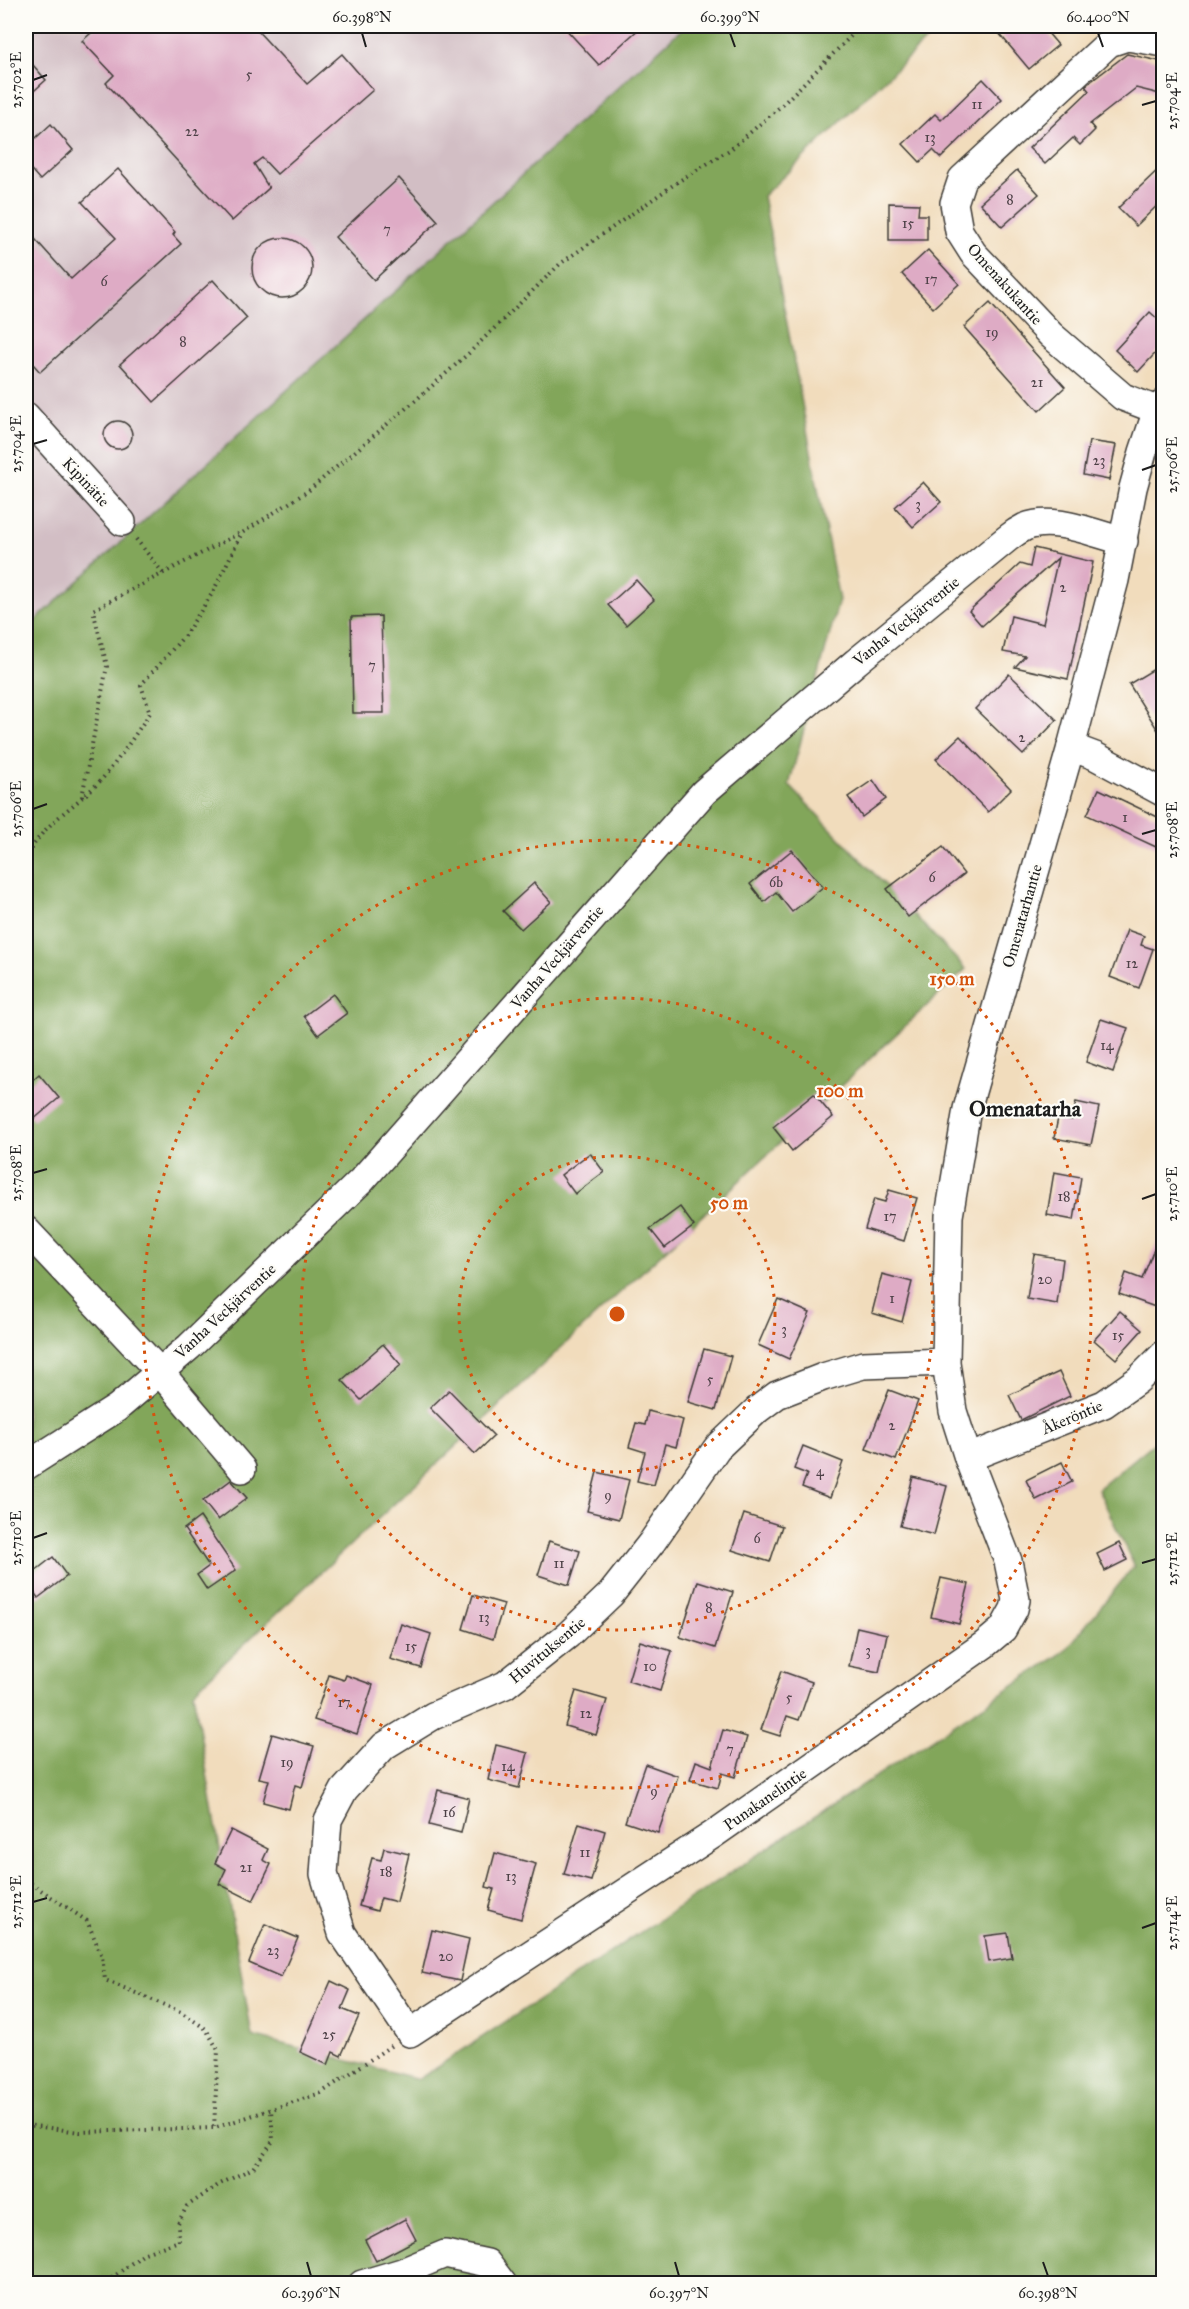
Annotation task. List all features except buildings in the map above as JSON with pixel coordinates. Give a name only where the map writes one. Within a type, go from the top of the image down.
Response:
[{"type":"street","name":"Omenakukantie","points":[[1161,407],[1123,397],[1051,335],[973,253],[958,231],[954,203],[962,179],[1109,43],[1127,37],[1164,43]]},
{"type":"street","name":"Omenatarhantie","points":[[986,1505],[953,1411],[946,1362],[949,1216],[967,1109],[1071,747],[1115,580],[1133,488],[1143,452],[1161,407]]},
{"type":"street","name":"Kipinätie","points":[[26,416],[122,522]]},
{"type":"street","name":"Vanha Veckjärventie","points":[[26,1466],[117,1407],[189,1347],[362,1180],[704,792],[856,662],[1008,538],[1026,527],[1060,523],[1124,541]]},
{"type":"street","points":[[1071,747],[1095,756],[1164,793]]},
{"type":"street","points":[[26,1230],[159,1371],[242,1469]]},
{"type":"street","name":"Åkeröntie","points":[[968,1458],[1104,1404],[1138,1380],[1164,1354]]},
{"type":"street","name":"Huvituksentie","points":[[410,2033],[342,1933],[324,1874],[328,1820],[344,1790],[384,1746],[433,1716],[505,1685],[568,1635],[611,1594],[652,1542],[717,1448],[757,1410],[777,1395],[823,1377],[863,1365],[946,1362]]},
{"type":"street","name":"Punakanelintie","points":[[410,2033],[714,1834],[984,1646],[1003,1629],[1014,1609],[1016,1600],[1008,1561],[986,1505]]},
{"type":"street","points":[[362,2283],[402,2272],[446,2254],[487,2263],[503,2283]]},
{"type":"path","points":[[26,860],[42,832],[100,781],[124,752],[150,713],[141,686],[185,635],[213,592],[242,533],[308,491],[416,400],[469,353],[560,264],[678,181],[731,149],[781,106],[861,26]]},
{"type":"path","points":[[122,522],[163,573]]},
{"type":"path","points":[[82,798],[107,666],[93,610],[248,529]]},
{"type":"path","points":[[26,1880],[87,1921],[102,1956],[105,1980],[181,2012],[206,2029],[219,2050],[214,2128]]},
{"type":"path","points":[[26,2125],[80,2132],[214,2128],[321,2093],[410,2033]]},
{"type":"path","points":[[110,2283],[112,2278],[145,2253],[179,2241],[178,2223],[187,2206],[220,2184],[253,2168],[273,2141],[271,2109]]},
{"type":"shaded area","points":[[26,26],[685,26],[26,629]]},
{"type":"green space","points":[[685,26],[941,26],[763,196],[839,600],[789,785],[966,969],[193,1692],[252,2036],[419,2079],[1065,1651],[1134,1566],[1098,1489],[1160,1438],[1163,1439],[1163,2283],[26,2284],[26,629]]},
{"type":"district","name":"Omenatarha","points":[[1025,1108]]}]
